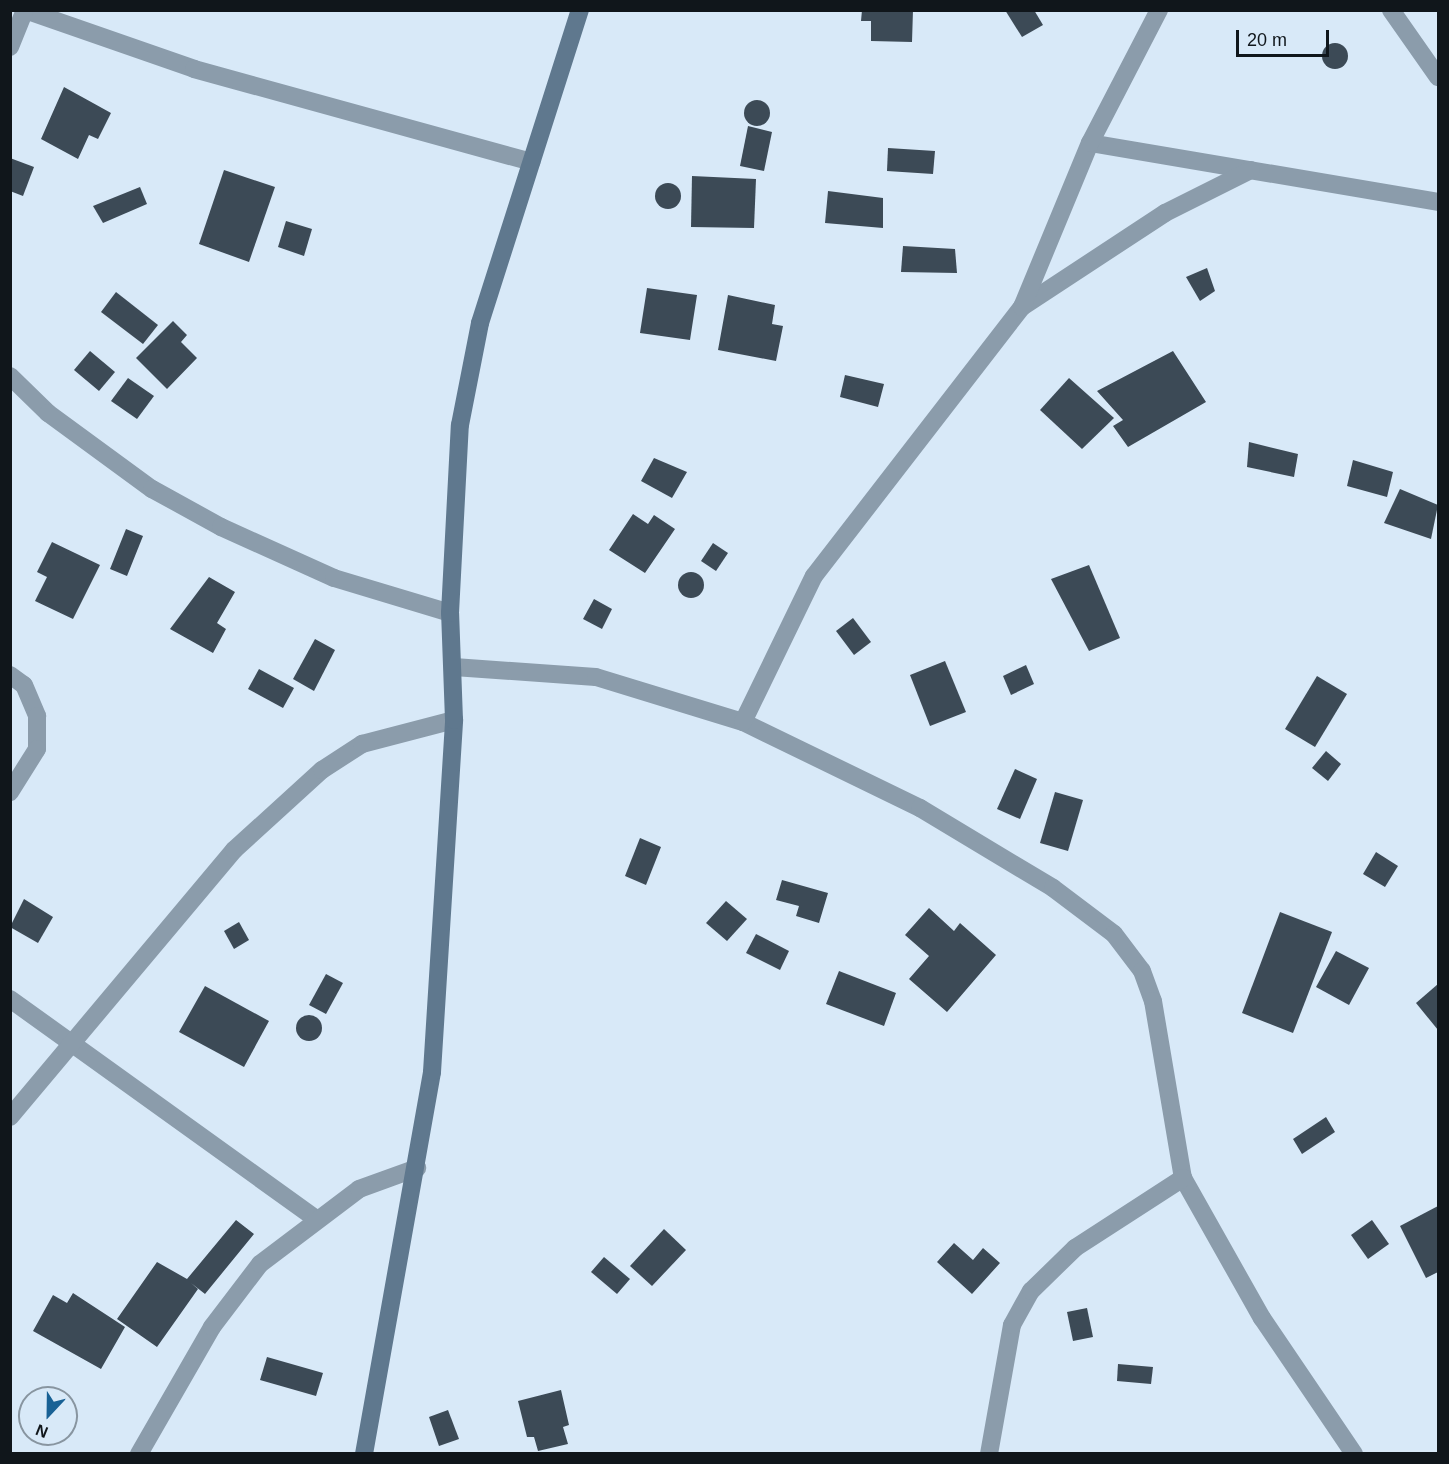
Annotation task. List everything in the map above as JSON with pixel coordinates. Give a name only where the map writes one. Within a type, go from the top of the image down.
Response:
[{"type":"street","points":[[364,1454],[417,1168],[432,1072],[454,720],[454,667],[450,613],[460,425],[469,373],[531,162],[580,10]]},
{"type":"street","points":[[743,722],[814,576],[1022,307],[1090,143],[1159,10]]},
{"type":"street","points":[[1390,10],[1438,76]]},
{"type":"street","points":[[10,47],[25,12],[194,69],[531,162]]},
{"type":"street","points":[[1090,143],[1438,202]]},
{"type":"street","points":[[1022,307],[1165,213],[1251,170]]},
{"type":"street","points":[[10,376],[48,413],[143,482],[221,526],[334,578],[450,613]]},
{"type":"street","points":[[454,667],[596,677],[743,722],[920,808],[1053,888],[1114,934],[1142,971],[1154,1001],[1183,1178],[1262,1318],[1354,1454]]},
{"type":"street","points":[[10,675],[24,685],[37,716],[37,749],[10,792]]},
{"type":"street","points":[[10,1117],[234,850],[322,770],[362,744],[454,720]]},
{"type":"street","points":[[10,999],[316,1219]]},
{"type":"street","points":[[139,1454],[234,1295],[260,1264],[316,1219],[359,1189],[417,1168]]},
{"type":"street","points":[[989,1454],[1012,1325],[1031,1292],[1075,1248],[1183,1178]]},
{"type":"building","points":[[862,10],[913,10],[912,42],[871,41],[871,21],[861,21]]},
{"type":"building","points":[[1005,10],[1034,10],[1043,25],[1022,37]]},
{"type":"building","points":[[1335,43],[1344,47],[1348,56],[1344,65],[1335,69],[1326,65],[1322,56],[1326,47]]},
{"type":"building","points":[[64,87],[111,113],[98,139],[89,135],[78,159],[41,139]]},
{"type":"building","points":[[757,100],[766,104],[770,113],[766,122],[757,126],[748,122],[744,113],[748,104]]},
{"type":"building","points":[[748,126],[772,132],[764,171],[740,166]]},
{"type":"building","points":[[888,148],[935,151],[933,174],[887,171]]},
{"type":"building","points":[[10,158],[34,167],[23,196],[10,191]]},
{"type":"building","points":[[224,170],[275,187],[249,262],[199,244]]},
{"type":"building","points":[[692,176],[756,179],[754,228],[691,227]]},
{"type":"building","points":[[668,183],[677,187],[681,196],[677,205],[668,209],[659,205],[655,196],[659,187]]},
{"type":"building","points":[[140,187],[147,204],[103,223],[93,206]]},
{"type":"building","points":[[828,191],[883,198],[883,228],[825,223]]},
{"type":"building","points":[[286,221],[312,229],[304,256],[278,247]]},
{"type":"building","points":[[903,246],[955,249],[957,273],[901,272]]},
{"type":"building","points":[[1207,268],[1215,291],[1200,301],[1186,277]]},
{"type":"building","points":[[647,288],[697,295],[690,340],[640,333]]},
{"type":"building","points":[[116,292],[158,325],[143,344],[101,312]]},
{"type":"building","points":[[728,295],[775,305],[772,324],[783,326],[776,361],[718,350]]},
{"type":"building","points":[[173,321],[187,335],[181,342],[197,358],[167,389],[136,358]]},
{"type":"building","points":[[90,351],[115,372],[99,391],[74,370]]},
{"type":"building","points":[[1173,351],[1206,402],[1128,447],[1113,426],[1123,420],[1097,391]]},
{"type":"building","points":[[845,375],[884,384],[878,407],[840,397]]},
{"type":"building","points":[[128,378],[154,396],[137,419],[111,401]]},
{"type":"building","points":[[1069,378],[1114,418],[1082,449],[1040,410]]},
{"type":"building","points":[[1249,442],[1298,454],[1294,477],[1247,467]]},
{"type":"building","points":[[654,458],[687,472],[672,498],[641,481]]},
{"type":"building","points":[[1353,460],[1393,472],[1387,497],[1347,486]]},
{"type":"building","points":[[1400,489],[1438,505],[1431,539],[1384,523]]},
{"type":"building","points":[[633,514],[648,524],[654,515],[675,529],[645,573],[609,550]]},
{"type":"building","points":[[126,529],[143,536],[127,576],[110,569]]},
{"type":"building","points":[[52,542],[100,565],[73,619],[35,601],[47,577],[37,572]]},
{"type":"building","points":[[713,543],[728,553],[716,571],[701,561]]},
{"type":"building","points":[[1089,565],[1120,638],[1089,651],[1051,579]]},
{"type":"building","points":[[691,572],[700,576],[704,585],[700,594],[691,598],[682,594],[678,585],[682,576]]},
{"type":"building","points":[[209,577],[235,592],[217,623],[226,629],[213,653],[170,629]]},
{"type":"building","points":[[594,599],[612,609],[602,629],[583,619]]},
{"type":"building","points":[[853,618],[871,642],[854,655],[836,631]]},
{"type":"building","points":[[315,639],[335,650],[314,691],[293,679]]},
{"type":"building","points":[[945,661],[966,712],[930,726],[910,675]]},
{"type":"building","points":[[1026,665],[1034,684],[1011,695],[1003,676]]},
{"type":"building","points":[[259,669],[294,688],[283,708],[248,689]]},
{"type":"building","points":[[1317,676],[1347,694],[1315,747],[1285,729]]},
{"type":"building","points":[[1326,751],[1341,764],[1328,781],[1312,768]]},
{"type":"building","points":[[1015,769],[1037,779],[1020,819],[997,809]]},
{"type":"building","points":[[1055,792],[1083,800],[1068,851],[1040,843]]},
{"type":"building","points":[[640,838],[661,847],[646,885],[625,876]]},
{"type":"building","points":[[1376,852],[1398,866],[1385,887],[1363,874]]},
{"type":"building","points":[[782,880],[828,893],[819,923],[796,916],[799,906],[776,900]]},
{"type":"building","points":[[24,899],[53,917],[38,943],[10,927]]},
{"type":"building","points":[[726,901],[747,919],[727,941],[706,923]]},
{"type":"building","points":[[929,908],[954,931],[960,923],[996,955],[947,1012],[909,979],[929,956],[905,935]]},
{"type":"building","points":[[1280,912],[1332,932],[1293,1033],[1242,1013]]},
{"type":"building","points":[[239,922],[249,940],[234,949],[224,931]]},
{"type":"building","points":[[756,934],[789,951],[780,970],[746,953]]},
{"type":"building","points":[[1336,951],[1369,968],[1349,1005],[1316,987]]},
{"type":"building","points":[[839,971],[896,993],[884,1026],[826,1004]]},
{"type":"building","points":[[326,974],[343,983],[326,1014],[309,1005]]},
{"type":"building","points":[[1438,984],[1438,1030],[1416,1003]]},
{"type":"building","points":[[205,986],[269,1021],[244,1067],[179,1032]]},
{"type":"building","points":[[309,1015],[318,1019],[322,1028],[318,1037],[309,1041],[300,1037],[296,1028],[300,1019]]},
{"type":"building","points":[[1326,1117],[1335,1132],[1302,1154],[1293,1139]]},
{"type":"building","points":[[1438,1206],[1438,1272],[1426,1278],[1400,1226]]},
{"type":"building","points":[[236,1220],[254,1234],[205,1294],[191,1283],[198,1289],[157,1347],[117,1319],[157,1262],[187,1279]]},
{"type":"building","points":[[1372,1220],[1389,1244],[1368,1259],[1351,1235]]},
{"type":"building","points":[[664,1229],[686,1250],[652,1286],[630,1266]]},
{"type":"building","points":[[954,1243],[973,1260],[983,1248],[1000,1263],[972,1294],[937,1262]]},
{"type":"building","points":[[604,1257],[630,1279],[617,1294],[591,1272]]},
{"type":"building","points":[[73,1293],[125,1327],[101,1369],[33,1331],[53,1295],[67,1303]]},
{"type":"building","points":[[1087,1308],[1093,1337],[1073,1341],[1067,1312]]},
{"type":"building","points":[[267,1357],[323,1373],[316,1396],[260,1380]]},
{"type":"building","points":[[1118,1364],[1153,1367],[1151,1384],[1117,1381]]},
{"type":"building","points":[[561,1390],[569,1425],[563,1427],[568,1444],[538,1451],[534,1437],[527,1437],[518,1401]]},
{"type":"building","points":[[448,1410],[459,1439],[439,1446],[429,1417]]}]
